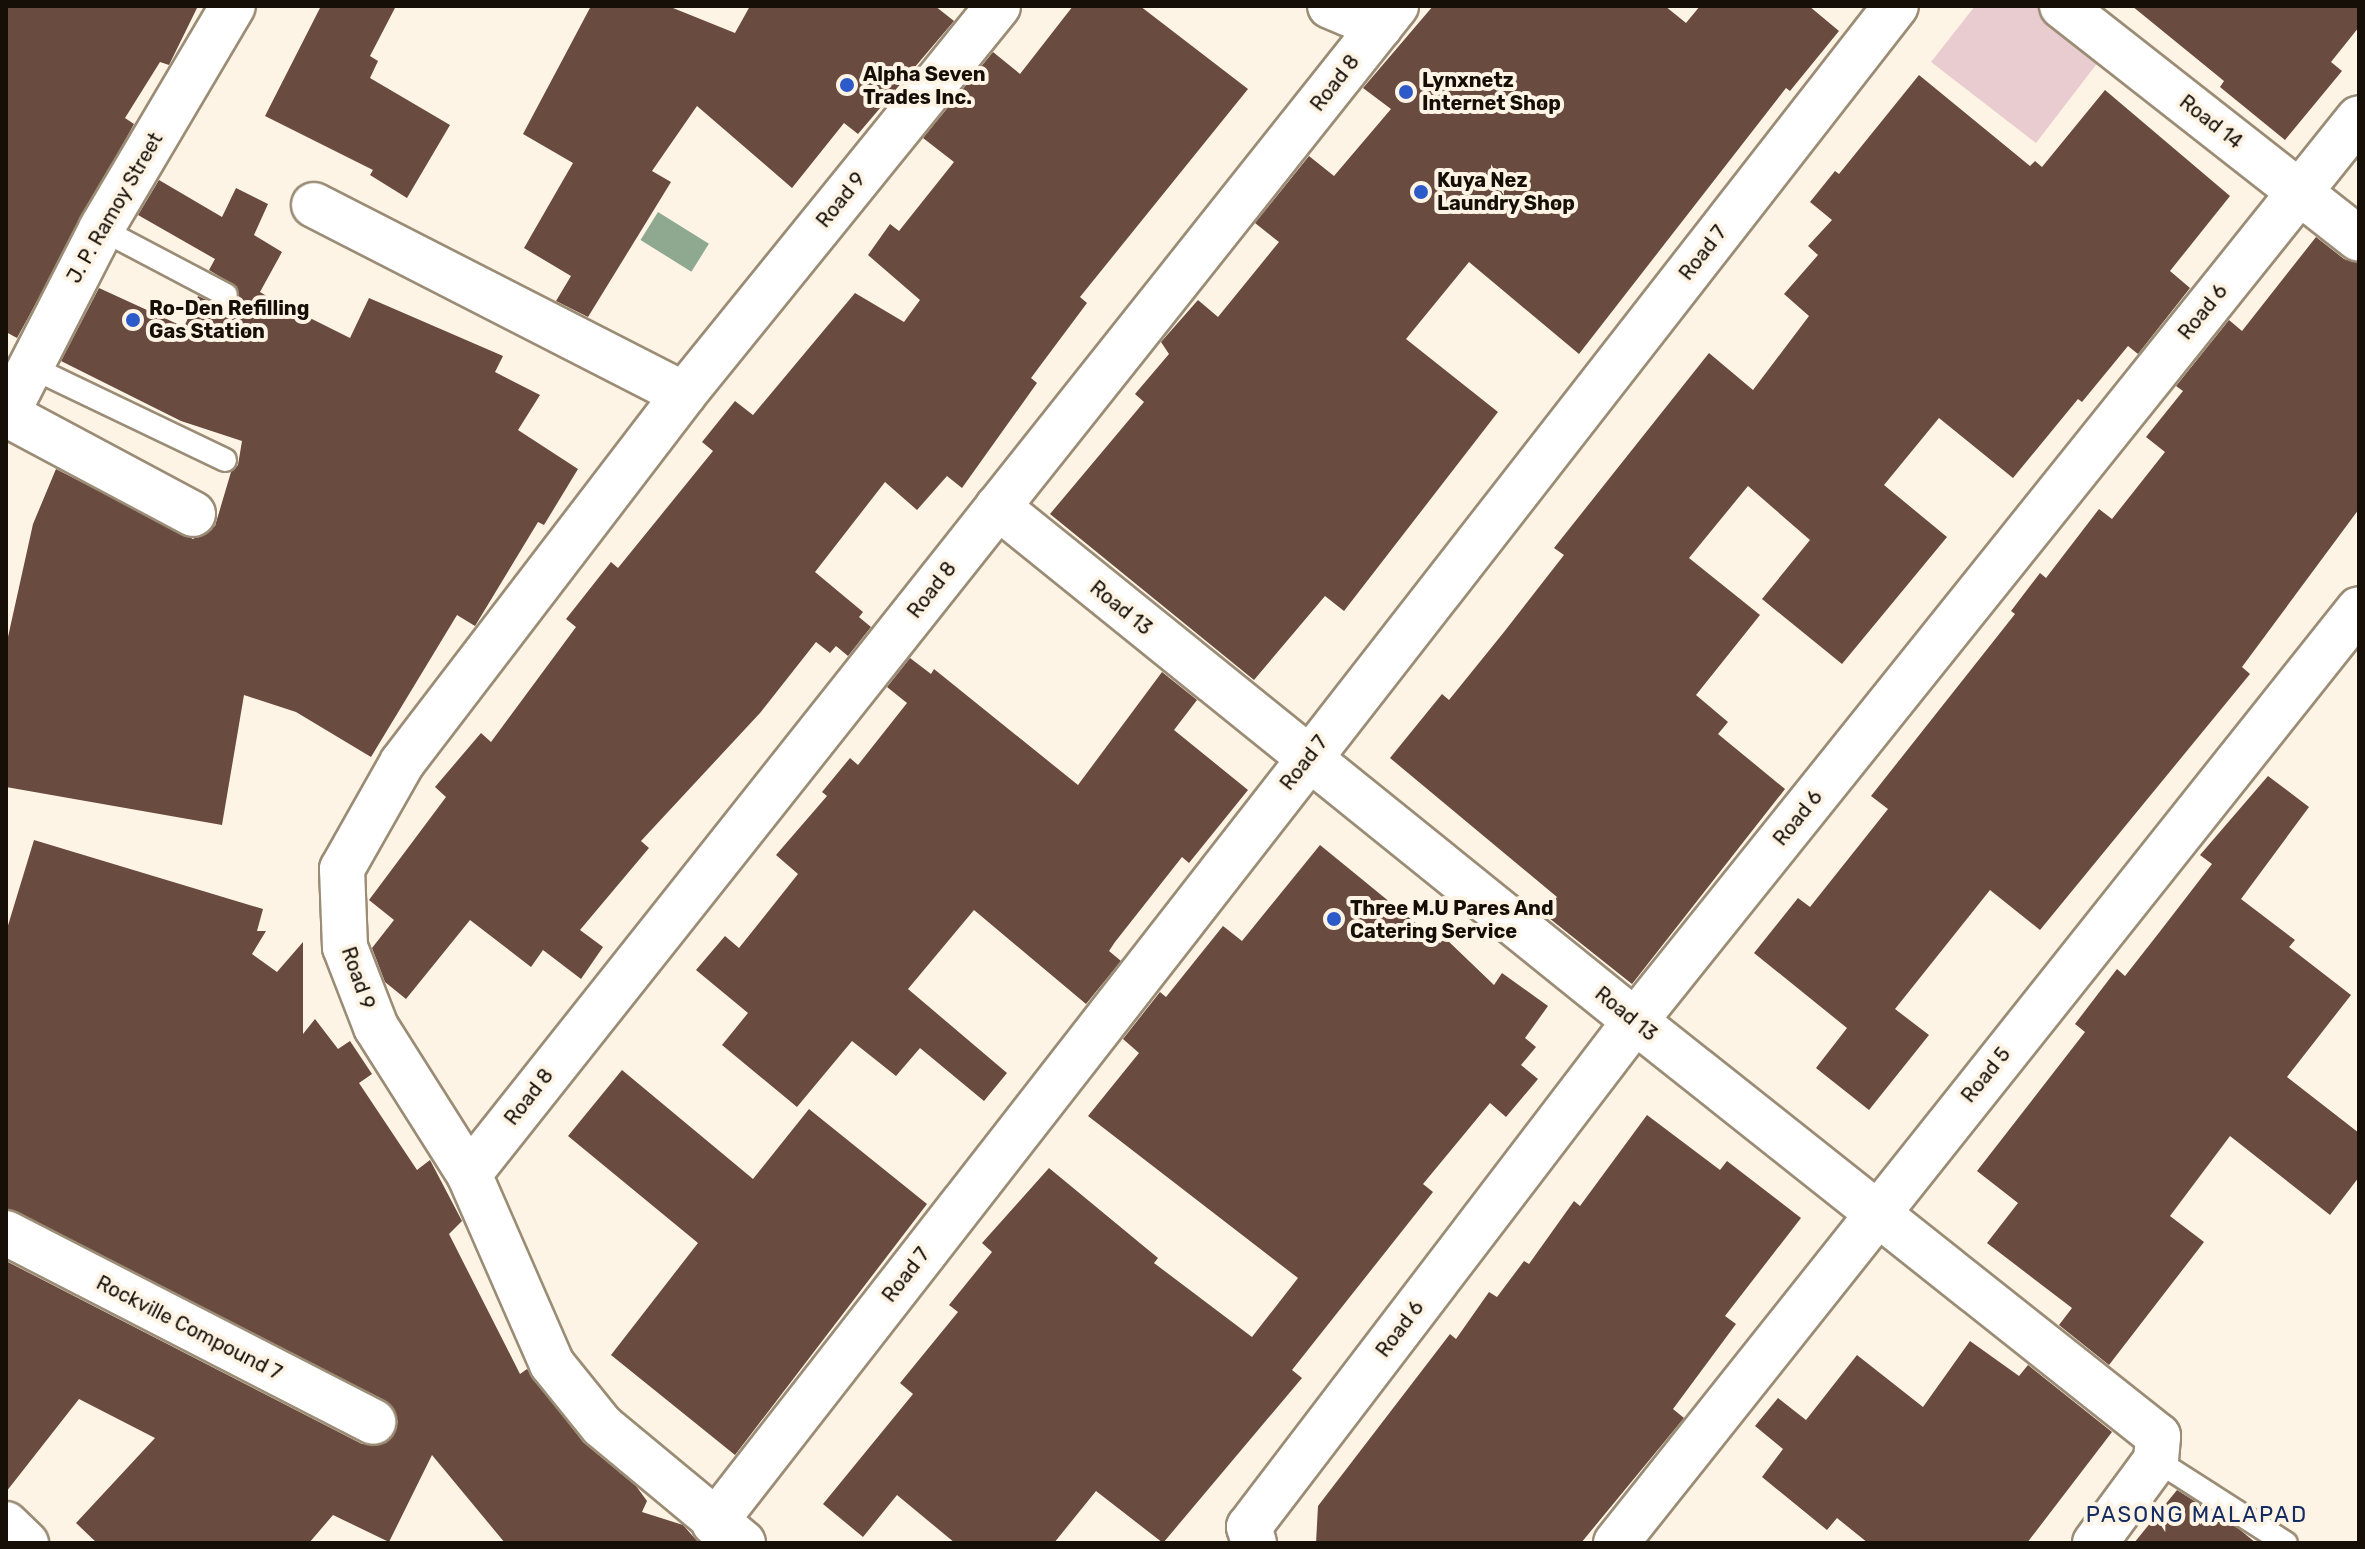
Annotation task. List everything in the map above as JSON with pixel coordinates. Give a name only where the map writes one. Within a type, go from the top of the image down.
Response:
[{"type":"street","name":"J. P. Ramoy Street","points":[[6,415],[101,229],[233,6]]},
{"type":"street","name":"Road 9","points":[[728,1533],[602,1426],[552,1364],[469,1174],[376,1027],[345,947],[342,869],[402,763],[684,394],[998,6]]},
{"type":"street","points":[[1330,6],[1388,16]]},
{"type":"street","name":"Road 7","points":[[728,1533],[1307,759],[1896,6]]},
{"type":"street","name":"Road 14","points":[[2062,6],[2359,239]]},
{"type":"street","name":"Road 8","points":[[469,1174],[1388,16]]},
{"type":"street","name":"Road 6","points":[[1247,1538],[1635,1021],[2359,118]]},
{"type":"street","points":[[314,205],[684,394]]},
{"type":"street","points":[[6,415],[193,514]]},
{"type":"street","name":"Road 13","points":[[998,507],[1307,759],[2158,1436],[2156,1460]]},
{"type":"street","name":"Road 5","points":[[1616,1543],[1875,1212],[2359,609]]},
{"type":"street","name":"Rockville Compound 7","points":[[6,1233],[373,1422]]},
{"type":"street","points":[[2095,1543],[2156,1460]]},
{"type":"street","points":[[6,1524],[26,1543]]},
{"type":"lane","points":[[101,229],[226,295]]},
{"type":"lane","points":[[31,367],[225,460]]},
{"type":"lane","points":[[2156,1460],[2286,1543]]},
{"type":"shaded area","points":[[1975,6],[2036,6],[2102,57],[2036,143],[1931,62]]},
{"type":"shaded area","points":[[658,212],[709,244],[691,272],[641,240]]},
{"type":"building","points":[[6,6],[198,6],[169,65],[160,62],[125,118],[134,124],[17,338],[6,332]]},
{"type":"building","points":[[321,6],[396,6],[370,56],[378,61],[370,78],[450,125],[407,198],[370,175],[373,170],[265,116]]},
{"type":"building","points":[[591,6],[668,6],[735,33],[750,6],[935,6],[954,21],[858,134],[844,123],[792,188],[697,106],[652,171],[671,182],[588,317],[556,301],[571,276],[524,248],[573,163],[523,134]]},
{"type":"building","points":[[1073,6],[1140,6],[1248,89],[1080,297],[1087,303],[1031,378],[1037,383],[962,488],[947,476],[917,510],[885,482],[815,572],[863,612],[859,617],[871,627],[848,656],[836,646],[830,653],[816,642],[760,713],[641,841],[649,848],[580,930],[603,947],[581,979],[543,950],[531,967],[470,920],[406,999],[385,982],[372,948],[394,920],[369,900],[446,797],[435,787],[481,733],[491,742],[576,627],[566,619],[611,562],[618,568],[713,451],[702,442],[735,401],[753,415],[855,293],[904,322],[920,300],[868,255],[890,224],[899,231],[954,162],[923,138],[993,52],[1020,74]]},
{"type":"building","points":[[1433,6],[1665,6],[1686,23],[1700,6],[1809,6],[1839,31],[1790,91],[1786,88],[1579,354],[1469,262],[1406,339],[1498,412],[1344,611],[1325,596],[1254,680],[1050,514],[1144,402],[1135,394],[1169,354],[1161,342],[1198,300],[1218,317],[1279,242],[1255,223],[1309,156],[1334,176],[1391,109],[1363,88]]},
{"type":"building","points":[[2132,6],[2359,6],[2359,27],[2331,62],[2342,71],[2285,140],[2220,87],[2224,81]]},
{"type":"building","points":[[1919,75],[2030,166],[2035,161],[2042,167],[2105,90],[2230,196],[2170,271],[2190,288],[2138,354],[2128,346],[2082,402],[2078,399],[2013,478],[1939,418],[1884,485],[1947,537],[1842,664],[1762,599],[1810,540],[1748,486],[1689,558],[1760,615],[1696,695],[1728,722],[1718,734],[1785,789],[1632,984],[1544,914],[1557,897],[1390,758],[1442,694],[1449,700],[1504,632],[1564,555],[1554,548],[1709,353],[1753,390],[1809,316],[1784,294],[1818,255],[1808,246],[1832,220],[1810,202],[1835,171],[1839,174]]},
{"type":"building","points":[[159,180],[222,217],[236,188],[268,204],[254,235],[282,252],[260,292],[270,298],[350,338],[369,298],[503,356],[495,372],[540,395],[518,430],[578,469],[544,525],[538,522],[475,626],[457,615],[371,757],[296,712],[244,695],[222,825],[6,787],[6,646],[33,524],[56,469],[193,539],[215,526],[231,472],[238,465],[242,441],[181,421],[61,361],[99,288],[184,327],[198,296],[226,309],[238,302],[237,287],[209,270],[215,259],[138,215]]},
{"type":"building","points":[[2316,237],[2344,259],[2359,263],[2359,509],[2242,667],[2250,674],[2040,930],[1990,890],[1895,1009],[1929,1035],[1869,1110],[1816,1068],[1847,1028],[1754,953],[1798,898],[1810,907],[1888,809],[1871,796],[2015,614],[2011,611],[2040,573],[2046,578],[2099,509],[2112,519],[2165,452],[2146,437],[2183,391],[2176,386],[2229,320],[2242,331]]},
{"type":"building","points":[[910,658],[931,674],[934,669],[1078,785],[1162,672],[1197,700],[1174,730],[1248,790],[1189,863],[1182,857],[1115,942],[1109,951],[1121,961],[1086,1004],[974,910],[908,989],[1007,1073],[984,1101],[920,1048],[896,1076],[852,1041],[797,1107],[722,1045],[748,1013],[696,970],[725,936],[739,948],[798,874],[776,855],[827,796],[822,792],[850,758],[858,765],[907,703],[887,687]]},
{"type":"building","points":[[2268,776],[2309,807],[2241,899],[2295,940],[2289,947],[2351,995],[2287,1077],[2359,1133],[2359,1177],[2330,1215],[2230,1136],[2170,1216],[2204,1242],[2109,1365],[2059,1325],[2072,1308],[1987,1243],[2018,1203],[1977,1171],[2085,1032],[2075,1024],[2117,969],[2125,976],[2158,934],[2212,864],[2200,855]]},
{"type":"building","points":[[34,840],[263,909],[257,931],[266,931],[252,954],[277,972],[303,942],[303,1034],[315,1019],[338,1049],[350,1041],[372,1074],[359,1083],[417,1170],[430,1160],[462,1221],[449,1234],[520,1374],[527,1369],[583,1442],[636,1486],[647,1501],[642,1512],[683,1525],[699,1543],[505,1543],[432,1455],[389,1542],[333,1515],[309,1543],[97,1543],[76,1523],[155,1438],[79,1399],[6,1492],[6,1261],[362,1444],[386,1443],[398,1422],[384,1400],[6,1208],[6,932]]},
{"type":"building","points":[[1320,845],[1440,943],[1445,938],[1494,985],[1502,973],[1548,1006],[1525,1038],[1536,1047],[1521,1065],[1538,1079],[1506,1117],[1490,1103],[1423,1184],[1433,1192],[1292,1370],[1302,1378],[1163,1543],[1096,1491],[1054,1543],[955,1543],[897,1495],[863,1537],[823,1504],[913,1394],[900,1383],[958,1312],[949,1305],[992,1252],[982,1243],[1049,1168],[1158,1258],[1154,1263],[1252,1337],[1298,1278],[1088,1116],[1139,1053],[1123,1039],[1160,992],[1166,997],[1223,926],[1242,941]]},
{"type":"building","points":[[622,1070],[753,1179],[809,1109],[927,1204],[735,1455],[611,1355],[698,1243],[568,1136]]},
{"type":"building","points":[[1647,1115],[1720,1170],[1727,1161],[1801,1218],[1725,1316],[1736,1324],[1673,1409],[1684,1418],[1581,1543],[1316,1543],[1318,1506],[1450,1334],[1456,1339],[1489,1292],[1497,1297],[1524,1261],[1529,1264],[1574,1201],[1580,1206]]},
{"type":"building","points":[[1970,1341],[2019,1376],[2028,1365],[2112,1432],[2027,1543],[1868,1543],[1837,1518],[1827,1530],[1762,1477],[1783,1449],[1755,1426],[1778,1398],[1806,1420],[1857,1355],[1923,1407]]},
{"type":"building","points":[[2177,1490],[2239,1529],[2256,1543],[2134,1543]]},
{"type":"place","name":"Alpha Seven Trades Inc.","points":[[847,85]]},
{"type":"place","name":"Lynxnetz Internet Shop","points":[[1406,92]]},
{"type":"place","name":"Kuya Nez Laundry Shop","points":[[1421,192]]},
{"type":"place","name":"Ro-Den Refilling Gas Station","points":[[133,320]]},
{"type":"place","name":"Three M.U Pares And Catering Service","points":[[1334,919]]},
{"type":"district","name":"PASONG MALAPAD","points":[[2197,1515]]}]
